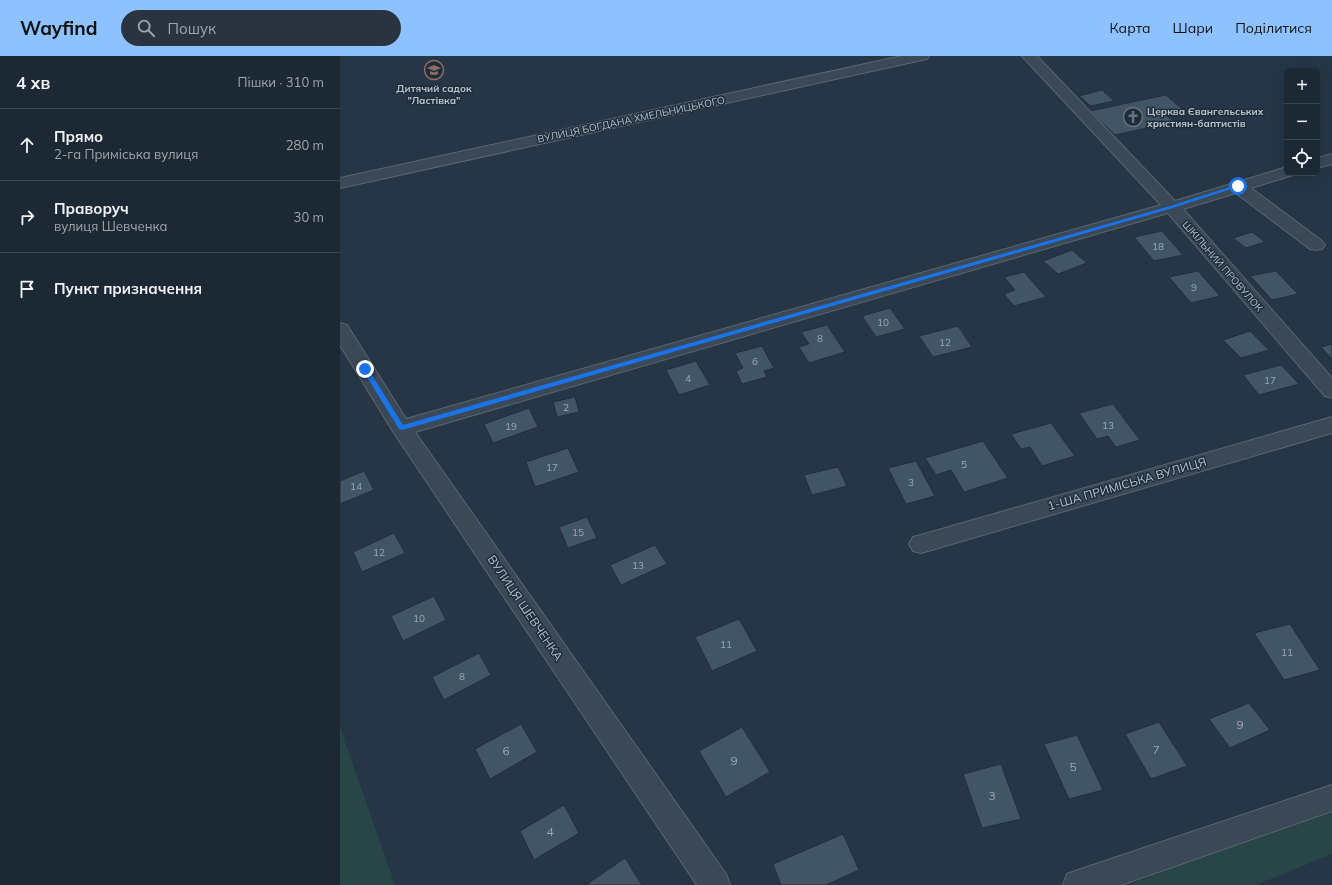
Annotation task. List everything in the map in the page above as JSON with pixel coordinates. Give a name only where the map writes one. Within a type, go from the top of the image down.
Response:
[{"type":"street","name":"ВУЛИЦЯ БОГДАНА ХМЕЛЬНИЦЬКОГО","points":[[340,183],[922,56]]},
{"type":"street","name":"ШКІЛЬНИЙ ПРОВУЛОК","points":[[1029,56],[1172,207],[1332,391]]},
{"type":"street","points":[[402,428],[1172,207],[1284,173]]},
{"type":"street","points":[[1238,186],[1316,245]]},
{"type":"street","name":"ВУЛИЦЯ ШЕВЧЕНКА","points":[[340,329],[402,428],[715,885]]},
{"type":"street","name":"1-ША ПРИМІСЬКА ВУЛИЦЯ","points":[[921,544],[1332,425]]},
{"type":"street","points":[[1078,885],[1332,798]]},
{"type":"green space","points":[[340,727],[345,742],[395,885],[340,885]]},
{"type":"green space","points":[[1332,803],[1332,854],[1256,885],[1129,885]]},
{"type":"building","points":[[1102,90],[1114,101],[1091,106],[1079,96]]},
{"type":"building","name":"Церква Євангельських християн-баптистів","points":[[1166,95],[1182,109],[1164,113],[1174,122],[1115,135],[1090,111]]},
{"type":"building","points":[[1162,231],[1183,255],[1154,261],[1134,237]]},
{"type":"building","points":[[1252,232],[1265,242],[1246,248],[1233,238]]},
{"type":"building","points":[[1072,250],[1087,263],[1058,274],[1043,261]]},
{"type":"building","points":[[1198,271],[1220,296],[1191,303],[1169,277]]},
{"type":"building","points":[[1276,271],[1298,294],[1272,300],[1250,276]]},
{"type":"building","points":[[1024,272],[1046,297],[1014,306],[1004,294],[1015,290],[1004,277]]},
{"type":"building","points":[[890,308],[905,329],[876,337],[862,316]]},
{"type":"building","points":[[827,325],[845,352],[809,363],[799,347],[809,344],[801,332]]},
{"type":"building","points":[[958,326],[972,347],[933,357],[919,336]]},
{"type":"building","points":[[1250,331],[1269,350],[1241,358],[1223,340]]},
{"type":"building","points":[[1332,344],[1332,359],[1321,347]]},
{"type":"building","points":[[762,346],[774,368],[764,371],[767,377],[742,384],[736,371],[743,368],[735,353]]},
{"type":"building","points":[[696,361],[710,385],[679,395],[666,370]]},
{"type":"building","points":[[1281,365],[1299,384],[1259,395],[1243,375]]},
{"type":"building","points":[[575,397],[579,412],[557,417],[553,402]]},
{"type":"building","points":[[1113,404],[1140,440],[1116,447],[1108,436],[1097,439],[1079,413]]},
{"type":"building","points":[[529,408],[538,427],[493,443],[484,424]]},
{"type":"building","points":[[1051,423],[1075,456],[1042,466],[1030,447],[1021,449],[1011,434]]},
{"type":"building","points":[[983,441],[1008,478],[964,492],[951,470],[936,475],[925,458]]},
{"type":"building","points":[[568,448],[579,472],[535,487],[526,462]]},
{"type":"building","points":[[916,461],[935,496],[906,504],[888,468]]},
{"type":"building","points":[[838,467],[847,486],[812,495],[804,475]]},
{"type":"building","points":[[364,471],[374,490],[340,504],[340,481]]},
{"type":"building","points":[[587,517],[597,538],[568,548],[559,527]]},
{"type":"building","points":[[394,533],[405,553],[362,572],[353,552]]},
{"type":"building","points":[[655,545],[667,564],[621,585],[610,565]]},
{"type":"building","points":[[434,596],[446,620],[403,641],[391,616]]},
{"type":"building","points":[[739,619],[757,651],[712,671],[695,637]]},
{"type":"building","points":[[1290,624],[1320,670],[1284,680],[1254,633]]},
{"type":"building","points":[[479,653],[491,675],[444,700],[432,677]]},
{"type":"building","points":[[1249,703],[1270,730],[1230,748],[1209,719]]},
{"type":"building","points":[[1159,722],[1187,766],[1151,779],[1125,734]]},
{"type":"building","points":[[521,724],[537,752],[490,779],[475,749]]},
{"type":"building","points":[[742,727],[770,772],[726,797],[699,751]]},
{"type":"building","points":[[1077,735],[1103,790],[1069,799],[1044,744]]},
{"type":"building","points":[[1001,764],[1021,819],[982,828],[963,774]]},
{"type":"building","points":[[564,805],[579,833],[534,860],[520,831]]},
{"type":"building","points":[[843,834],[859,870],[826,885],[781,885],[773,864]]},
{"type":"building","points":[[625,858],[642,885],[586,885]]},
{"type":"place","name":"Дитячий садок \"Ластівка\"","points":[[434,70]]},
{"type":"place","name":"Церква Євангельських християн-баптистів","points":[[1133,117]]},
{"type":"route","points":[[365,369],[402,428],[1172,207],[1238,186]]}]
